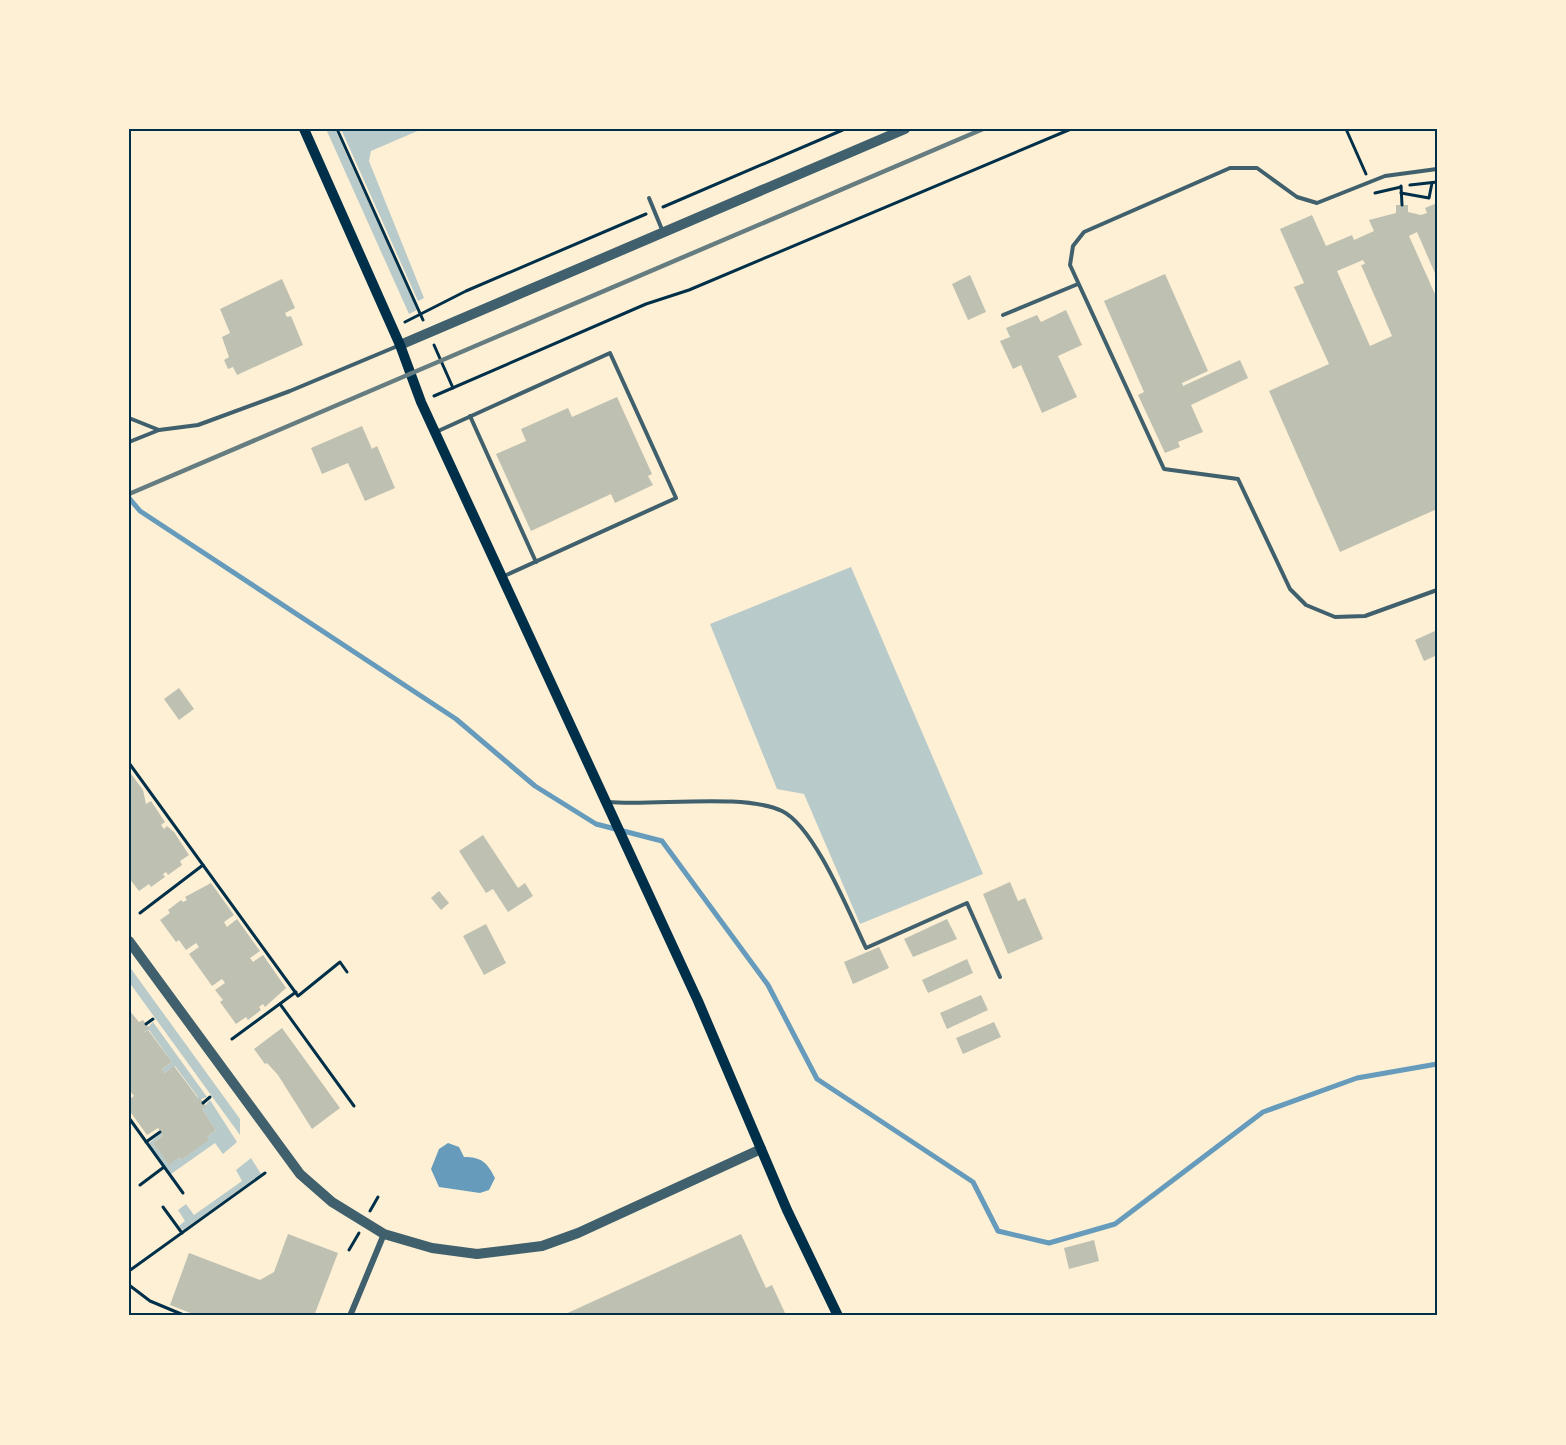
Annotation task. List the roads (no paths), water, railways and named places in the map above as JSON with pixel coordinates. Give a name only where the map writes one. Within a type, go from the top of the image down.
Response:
[{"type":"main road","points":[[304,129],[393,328],[421,402],[698,1001],[761,1149],[838,1316]]},
{"type":"street","points":[[400,345],[905,129]]},
{"type":"street","points":[[129,942],[300,1174],[332,1203],[384,1234],[432,1248],[477,1254],[542,1246],[578,1233],[761,1149]]},
{"type":"street","points":[[350,1316],[384,1234]]},
{"type":"lane","points":[[1437,169],[1395,174],[1317,202],[1297,196],[1257,168],[1242,167],[1219,171],[1084,232],[1073,246],[1070,265],[1164,469],[1238,479],[1290,589],[1306,605],[1335,617],[1365,616],[1437,590]]},
{"type":"lane","points":[[649,198],[663,232]]},
{"type":"lane","points":[[1004,315],[1078,284]]},
{"type":"lane","points":[[129,442],[159,430],[198,425],[290,391],[400,345]]},
{"type":"lane","points":[[435,432],[610,353],[676,498],[502,578]]},
{"type":"lane","points":[[470,416],[536,562]]},
{"type":"lane","points":[[129,418],[159,430]]},
{"type":"lane","points":[[605,802],[636,805],[738,803],[755,804],[782,811],[793,819],[810,840],[866,948],[967,903],[1000,977]]},
{"type":"water","points":[[448,1143],[459,1147],[464,1157],[479,1159],[486,1164],[495,1178],[489,1190],[480,1193],[439,1187],[431,1169],[439,1149]]},
{"type":"waterway","points":[[129,498],[140,511],[456,719],[535,786],[596,824],[662,841],[768,985],[817,1079],[973,1182],[998,1231],[1049,1243],[1115,1224],[1263,1112],[1357,1078],[1437,1064]]},
{"type":"railway","points":[[129,494],[983,129]]}]
